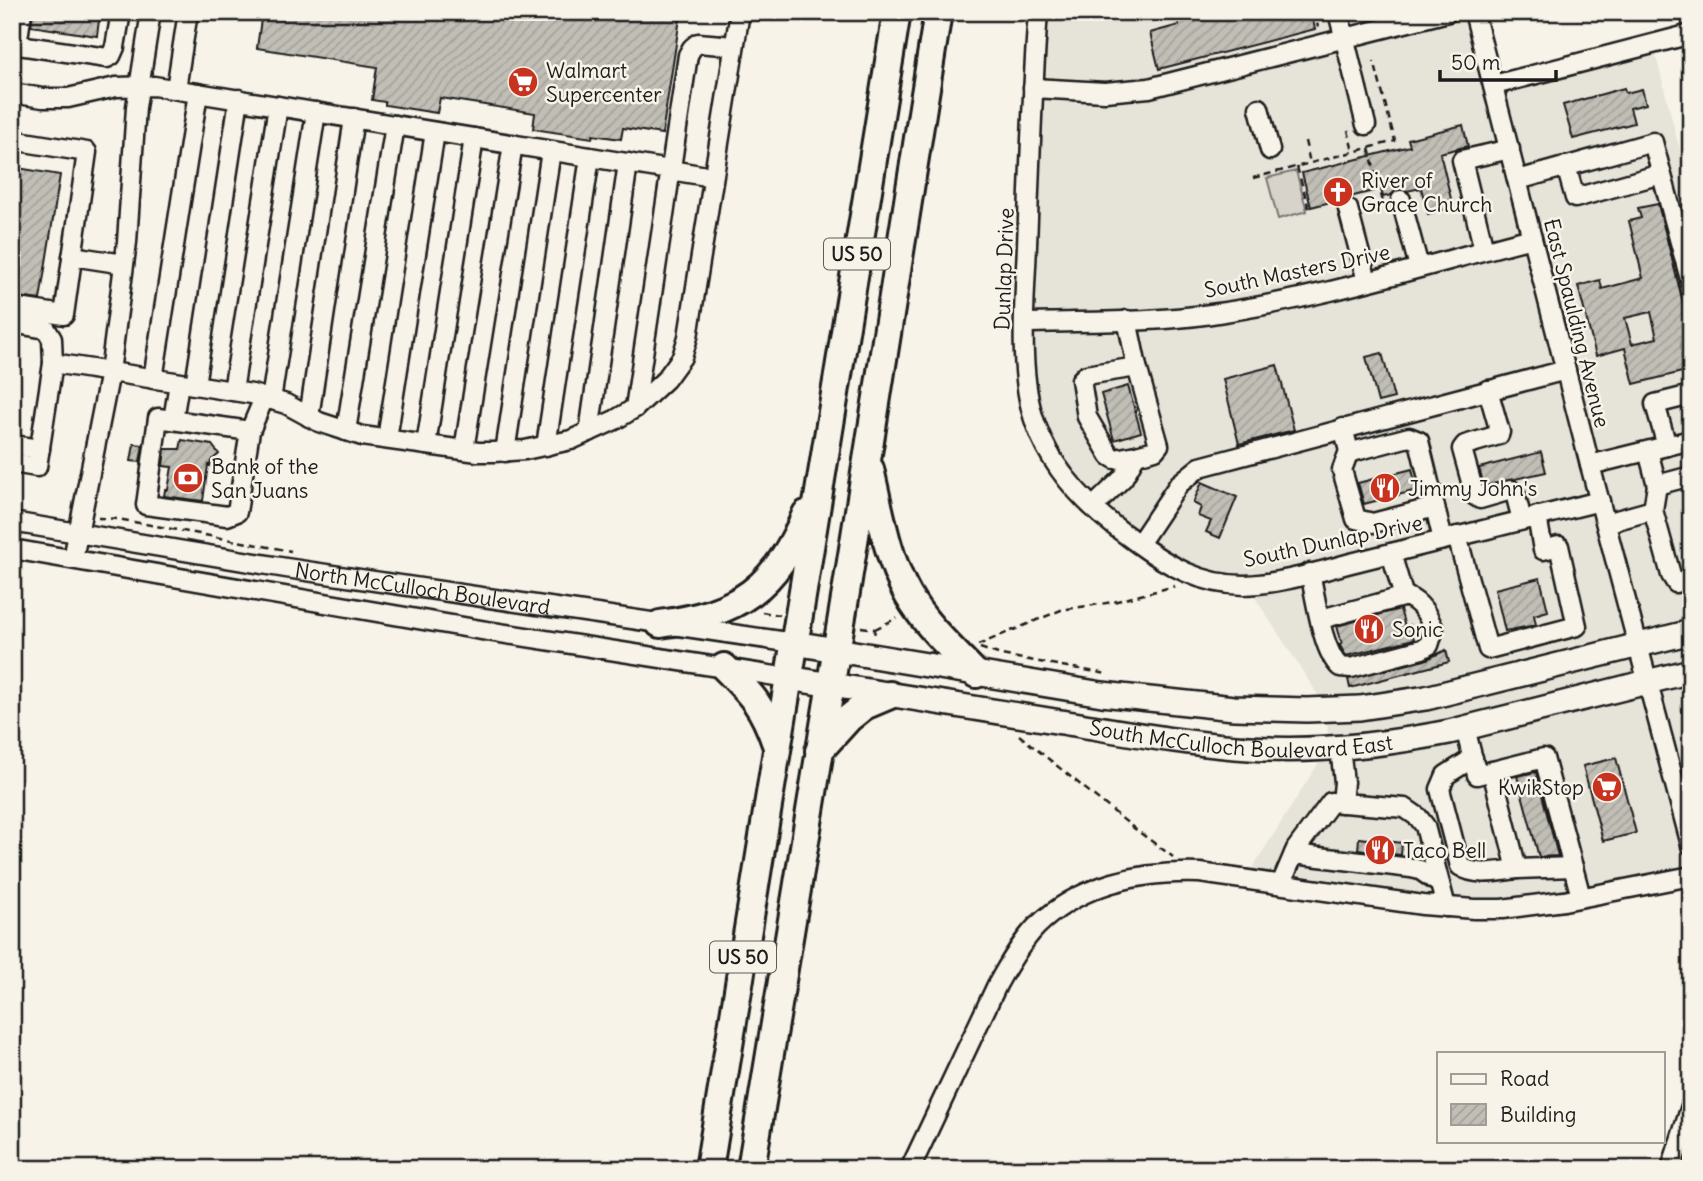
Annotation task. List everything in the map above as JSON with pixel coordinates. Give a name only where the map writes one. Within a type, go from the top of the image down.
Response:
[{"type":"highway","name":"US 50","points":[[709,1169],[897,12]]},
{"type":"highway","name":"US 50","points":[[751,1169],[938,12]]},
{"type":"highway","points":[[867,458],[895,566],[908,595],[923,617],[976,674]]},
{"type":"highway","points":[[660,624],[690,620],[722,610],[736,604],[766,581],[787,554],[796,537],[821,476]]},
{"type":"highway","points":[[724,667],[758,702],[767,717],[777,746]]},
{"type":"highway","points":[[819,751],[849,718],[864,706],[890,695]]},
{"type":"main road","name":"South McCulloch Boulevard East","points":[[836,652],[1102,694],[1189,704],[1267,710],[1336,709],[1384,705],[1453,692],[1691,632]]},
{"type":"main road","name":"North McCulloch Boulevard","points":[[794,643],[836,652]]},
{"type":"main road","name":"South McCulloch Boulevard East","points":[[788,677],[1180,741],[1288,750],[1340,748],[1411,739],[1691,671]]},
{"type":"street","points":[[22,12],[15,45],[107,58],[115,47],[121,12]]},
{"type":"street","points":[[73,559],[110,372],[124,264],[136,107],[151,12]]},
{"type":"street","points":[[176,89],[188,12]]},
{"type":"street","points":[[53,363],[233,391],[286,404],[346,431],[464,450],[505,452],[546,446],[589,432],[635,408],[666,379],[682,357],[688,337],[740,12]]},
{"type":"street","name":"Dunlap Drive","points":[[1038,12],[1025,323],[1028,392],[1035,422],[1045,446],[1062,472],[1093,507]]},
{"type":"street","points":[[1338,12],[1366,125]]},
{"type":"street","points":[[1033,88],[1105,92],[1149,88],[1448,12]]},
{"type":"street","name":"East Spaulding Avenue","points":[[1474,12],[1590,465],[1648,681],[1686,803],[1691,845]]},
{"type":"street","points":[[1494,85],[1691,34]]},
{"type":"street","points":[[635,408],[688,55],[698,43],[734,46]]},
{"type":"street","points":[[12,93],[43,98],[68,98],[116,87],[154,86],[713,177]]},
{"type":"street","points":[[153,379],[198,93]]},
{"type":"street","points":[[239,99],[187,384],[165,419],[146,505],[227,516],[236,512],[250,431],[267,399],[316,112]]},
{"type":"street","points":[[233,391],[278,106]]},
{"type":"street","points":[[1259,108],[1270,150]]},
{"type":"street","points":[[309,416],[354,118]]},
{"type":"street","points":[[346,431],[395,125]]},
{"type":"street","points":[[387,439],[435,132]]},
{"type":"street","points":[[426,445],[474,138]]},
{"type":"street","points":[[12,140],[88,152],[64,315],[12,307]]},
{"type":"street","points":[[1518,180],[1653,142],[1691,283]]},
{"type":"street","points":[[464,450],[513,144]]},
{"type":"street","points":[[1484,250],[1462,160],[1510,149]]},
{"type":"street","points":[[505,452],[551,151]]},
{"type":"street","points":[[546,446],[590,157]]},
{"type":"street","points":[[589,432],[628,163]]},
{"type":"street","points":[[1566,166],[1575,198],[1661,174]]},
{"type":"street","points":[[1401,200],[1419,267]]},
{"type":"street","points":[[1348,209],[1367,281]]},
{"type":"street","name":"South Masters Drive","points":[[1025,323],[1127,320],[1246,309],[1532,238]]},
{"type":"street","points":[[72,256],[124,264]]},
{"type":"street","points":[[1127,320],[1158,446],[1155,450],[1115,459],[1110,456],[1087,417],[1082,380],[1086,374],[1137,368]]},
{"type":"street","points":[[12,323],[46,329],[52,339],[53,363],[37,467],[12,463]]},
{"type":"street","points":[[1139,544],[1174,490],[1195,470],[1221,460],[1566,370]]},
{"type":"street","points":[[1349,451],[1415,438],[1419,441],[1435,507],[1450,538],[1488,649],[1577,626],[1559,546],[1543,550],[1530,518],[1515,492],[1511,490],[1480,499],[1475,496],[1462,449],[1465,445],[1499,435],[1488,390]]},
{"type":"street","points":[[1667,446],[1655,404],[1691,395]]},
{"type":"street","points":[[165,419],[250,431]]},
{"type":"street","points":[[1343,428],[1349,451],[1342,470],[1354,516],[1360,521],[1373,523],[1435,507]]},
{"type":"street","points":[[1590,465],[1691,440]]},
{"type":"street","points":[[12,445],[40,449]]},
{"type":"street","points":[[1648,451],[1657,485],[1653,510],[1671,576],[1676,583],[1691,580]]},
{"type":"street","points":[[1093,507],[1123,478],[1136,455]]},
{"type":"street","points":[[1657,485],[1691,476]]},
{"type":"street","name":"South Dunlap Drive","points":[[1093,507],[1139,544],[1172,566],[1219,584],[1247,585],[1310,573],[1600,501]]},
{"type":"street","points":[[1606,523],[1653,510]]},
{"type":"street","name":"North McCulloch Boulevard","points":[[12,522],[286,568],[794,643]]},
{"type":"street","points":[[1373,523],[1404,597]]},
{"type":"street","name":"North McCulloch Boulevard","points":[[12,549],[481,630],[788,677]]},
{"type":"street","points":[[1310,573],[1321,619],[1332,660],[1340,667],[1351,668],[1422,649],[1429,645],[1434,629],[1417,601],[1404,597],[1321,619]]},
{"type":"street","points":[[1465,728],[1477,775],[1544,758],[1581,897]]},
{"type":"street","points":[[1340,748],[1344,782],[1342,803]]},
{"type":"street","points":[[1473,758],[1446,775],[1440,789],[1460,866],[1476,872],[1573,867]]},
{"type":"street","points":[[1492,771],[1517,869]]},
{"type":"street","points":[[1281,884],[1294,854],[1331,802],[1405,808],[1425,826],[1446,907]]},
{"type":"street","points":[[1294,854],[1411,868],[1420,870],[1440,884]]},
{"type":"street","points":[[910,1169],[1010,960],[1036,928],[1070,902],[1112,882],[1163,873],[1200,873],[1446,907],[1502,909],[1691,876]]},
{"type":"street","points":[[1671,1169],[1691,1106]]},
{"type":"path","points":[[1158,12],[1160,20],[1189,12]]},
{"type":"path","points":[[1314,12],[1318,27]]},
{"type":"path","points":[[1253,178],[1395,141],[1374,61]]},
{"type":"path","points":[[1348,130],[1353,152]]},
{"type":"path","points":[[1305,141],[1310,163]]},
{"type":"path","points":[[1369,148],[1383,202]]},
{"type":"path","points":[[1297,167],[1309,209]]},
{"type":"path","points":[[118,519],[255,544]]},
{"type":"path","points":[[1108,674],[1001,655],[976,646],[1061,610],[1136,597],[1198,578]]},
{"type":"path","points":[[757,611],[782,615]]},
{"type":"path","points":[[855,626],[875,629],[898,618]]},
{"type":"path","points":[[873,643],[875,629]]},
{"type":"path","points":[[1016,733],[1135,830],[1200,873]]},
{"type":"shaded area","points":[[1038,12],[1474,12],[1493,84],[1653,44],[1691,195],[1691,876],[1502,909],[1246,878],[1328,748],[1327,709],[1247,585],[1198,578],[1070,483],[1028,392]]},
{"type":"shaded area","points":[[1296,171],[1307,211],[1278,219],[1267,178]]},
{"type":"building","points":[[33,12],[100,12],[97,36],[31,26]]},
{"type":"building","name":"Walmart Supercenter","points":[[262,12],[681,12],[662,134],[623,128],[621,139],[593,135],[592,138],[533,129],[535,113],[440,98],[437,113],[385,105],[385,102],[372,100],[377,67],[257,48]]},
{"type":"building","points":[[1185,12],[1311,12],[1315,29],[1159,69],[1150,33],[1179,25],[1178,20],[1186,17]]},
{"type":"building","points":[[1624,88],[1626,93],[1642,89],[1646,104],[1630,108],[1634,123],[1573,139],[1563,105]]},
{"type":"building","points":[[1463,125],[1468,146],[1440,153],[1453,207],[1428,214],[1421,188],[1407,191],[1399,189],[1383,197],[1381,189],[1311,207],[1302,173],[1410,146],[1408,139]]},
{"type":"building","points":[[12,167],[60,175],[40,300],[12,296]]},
{"type":"building","points":[[1658,204],[1691,334],[1691,352],[1682,354],[1686,371],[1634,384],[1625,348],[1596,356],[1578,286],[1600,280],[1602,289],[1643,278],[1629,221],[1641,218],[1638,208]],"holes":[[[1651,312],[1657,338],[1632,344],[1625,318]]]},
{"type":"building","points":[[1382,353],[1394,398],[1378,402],[1366,357]]},
{"type":"building","points":[[1277,365],[1294,430],[1239,444],[1223,379]]},
{"type":"building","points":[[1128,386],[1141,432],[1114,440],[1101,394]]},
{"type":"building","name":"Bank of the San Juans","points":[[182,440],[212,445],[219,454],[211,461],[210,466],[208,465],[203,501],[164,496],[165,490],[168,490],[172,467],[163,466],[165,449],[180,449]]},
{"type":"building","points":[[134,444],[143,445],[140,462],[131,461]]},
{"type":"building","points":[[1541,452],[1546,472],[1484,486],[1479,468]]},
{"type":"building","points":[[1412,469],[1417,490],[1364,504],[1358,483]]},
{"type":"building","points":[[1202,482],[1237,497],[1220,538],[1206,532],[1211,521],[1198,516],[1201,507],[1193,503]]},
{"type":"building","points":[[1540,578],[1548,611],[1534,615],[1536,625],[1505,631],[1495,589]]},
{"type":"building","points":[[1400,609],[1405,627],[1410,625],[1414,639],[1346,656],[1339,644],[1342,644],[1337,626]]},
{"type":"building","points":[[1446,650],[1449,662],[1350,688],[1348,679],[1425,660]]},
{"type":"building","points":[[1616,758],[1636,833],[1603,841],[1583,766]]},
{"type":"building","points":[[1536,772],[1558,856],[1539,857],[1517,776]]},
{"type":"building","name":"Taco Bell","points":[[1359,838],[1402,843],[1401,855],[1358,850]]},
{"type":"place","name":"Walmart Supercenter","points":[[523,82]]},
{"type":"place","name":"River of Grace Church","points":[[1338,192]]},
{"type":"place","name":"Bank of the San Juans","points":[[188,478]]},
{"type":"place","name":"Jimmy John's","points":[[1385,488]]},
{"type":"place","name":"Sonic","points":[[1369,629]]},
{"type":"place","name":"KwikStop","points":[[1607,787]]},
{"type":"place","name":"Taco Bell","points":[[1380,850]]}]
